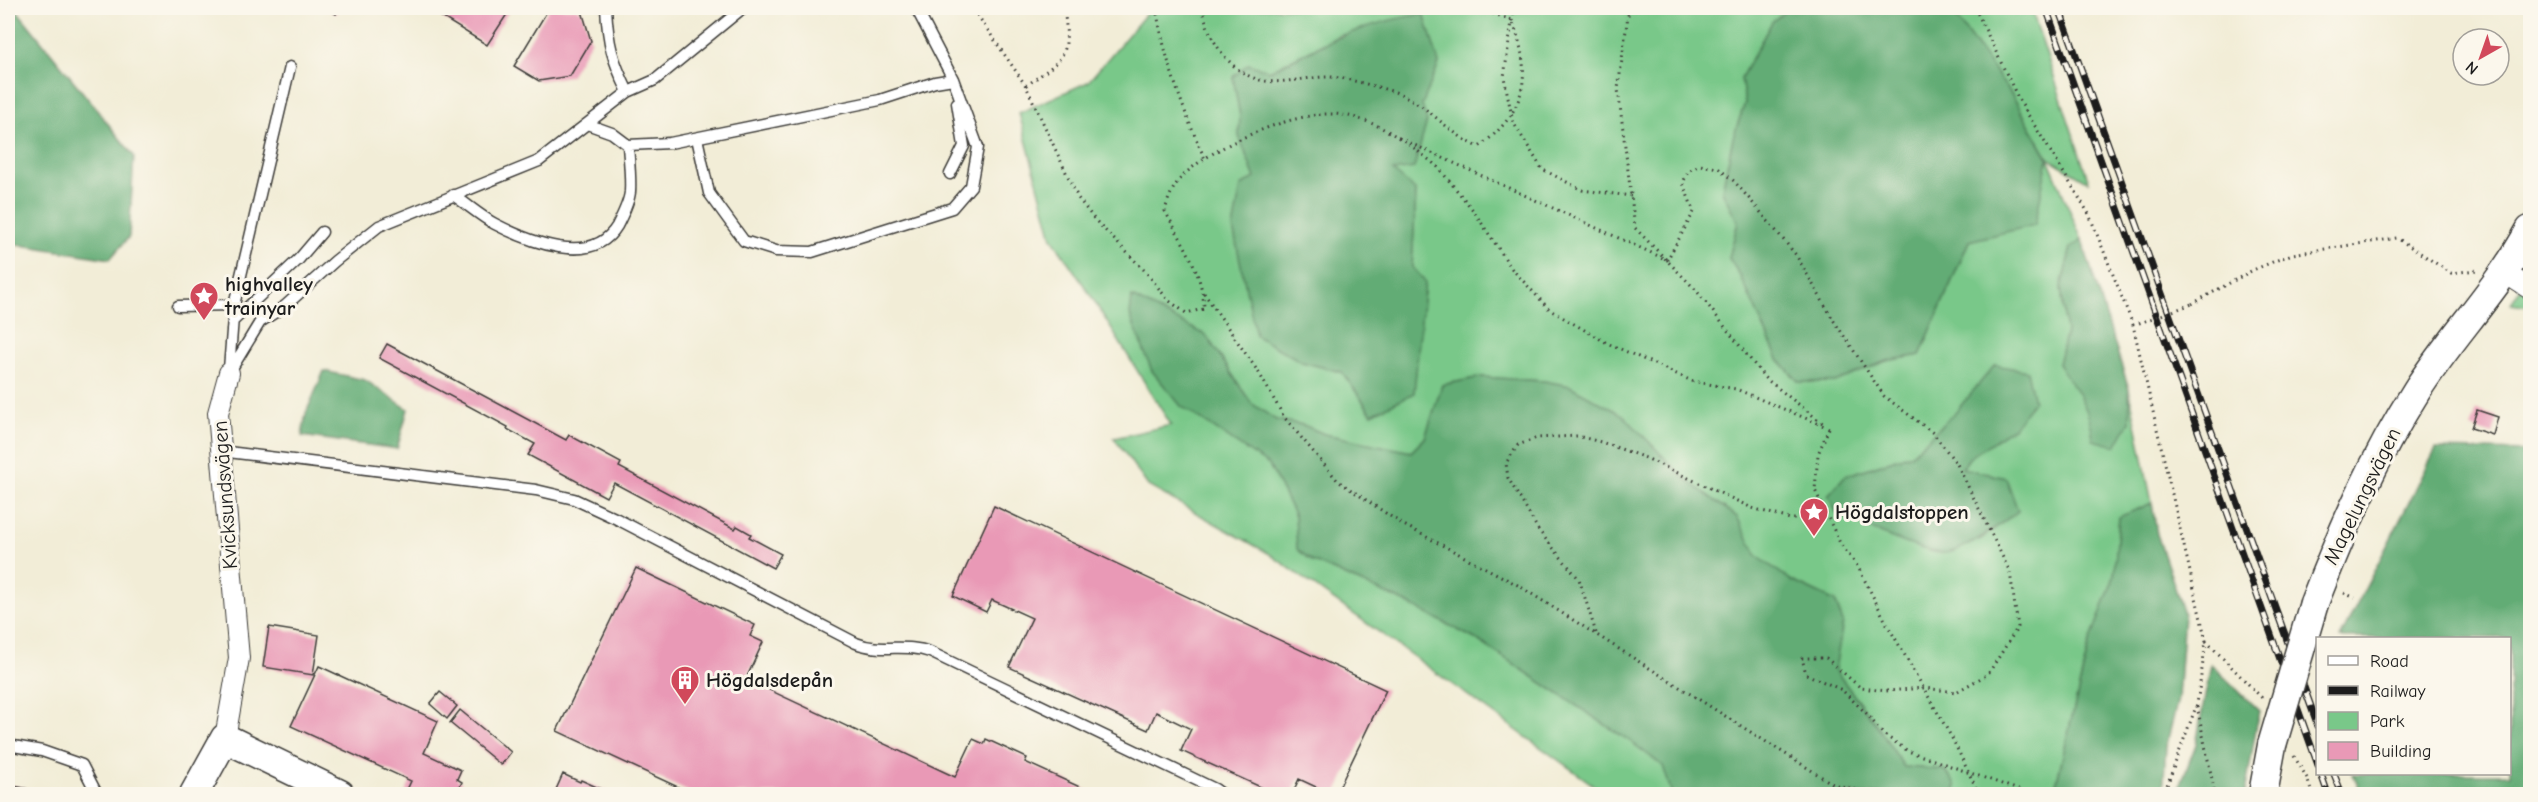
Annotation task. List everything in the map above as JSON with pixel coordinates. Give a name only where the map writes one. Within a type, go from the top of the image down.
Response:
[{"type":"main road","name":"Magelungsvägen","points":[[2262,795],[2272,744],[2325,596],[2342,532],[2378,453],[2493,268],[2530,230]]},
{"type":"main road","name":"Kvicksundsvägen","points":[[194,795],[225,738]]},
{"type":"main road","points":[[225,738],[340,795]]},
{"type":"street","points":[[2493,268],[2530,289]]},
{"type":"street","name":"Kvicksundsvägen","points":[[225,738],[239,658],[218,413],[229,374]]},
{"type":"lane","points":[[606,8],[612,59],[628,92]]},
{"type":"lane","name":"Kvicksundsvägen","points":[[229,374],[260,321],[285,306],[335,261],[379,226],[453,195],[503,178],[539,161],[628,92],[655,80],[743,8]]},
{"type":"lane","points":[[697,138],[709,194],[744,241],[776,251],[812,252],[952,208],[971,186],[978,147],[953,79],[916,8]]},
{"type":"lane","points":[[229,374],[234,305],[290,67]]},
{"type":"lane","points":[[587,124],[612,134],[628,145],[670,142],[880,100],[935,82],[953,79]]},
{"type":"lane","points":[[950,174],[964,146],[953,79]]},
{"type":"lane","points":[[453,195],[494,223],[523,236],[554,247],[582,249],[610,238],[622,217],[630,193],[628,145]]},
{"type":"lane","points":[[234,320],[299,259],[322,232]]},
{"type":"lane","points":[[178,306],[234,305]]},
{"type":"lane","points":[[220,451],[536,490],[574,499],[856,643],[876,648],[908,647],[930,652],[1205,784],[1222,795]]},
{"type":"lane","points":[[8,745],[42,751],[82,765],[97,795]]},
{"type":"path","points":[[1026,86],[1055,66],[1063,57],[1066,33],[1064,8]]},
{"type":"path","points":[[1156,8],[1172,72],[1192,130],[1205,159]]},
{"type":"path","points":[[1203,8],[1217,45],[1234,68],[1263,81],[1333,77],[1397,93],[1429,112],[1461,139],[1479,147],[1493,136],[1521,98],[1523,48],[1512,20]]},
{"type":"path","points":[[1476,8],[1512,20]]},
{"type":"path","points":[[1514,8],[1504,76],[1513,122],[1542,169],[1582,190],[1631,196]]},
{"type":"path","points":[[1629,8],[1618,89],[1635,228],[1696,290],[1765,378],[1829,428]]},
{"type":"path","points":[[1975,8],[2019,100],[2089,214],[2133,325],[2206,641],[2197,704],[2166,788],[2161,795]]},
{"type":"path","points":[[974,10],[1026,86],[1078,198],[1095,220],[1146,272],[1168,300],[1186,313],[1204,309],[1203,292],[1198,274],[1164,211],[1170,194],[1181,178],[1205,159],[1251,133],[1307,116],[1336,114],[1353,118],[1667,260]]},
{"type":"path","points":[[1399,138],[1437,166],[1473,210],[1512,269],[1550,310],[1607,343],[1692,381],[1736,389],[1829,428]]},
{"type":"path","points":[[1667,260],[1694,212],[1683,183],[1688,171],[1700,165],[1718,168],[1740,188],[1796,255],[1834,321],[1884,396],[1933,433],[1957,464],[2010,572],[2018,627],[1988,674],[1956,692],[1924,688],[1886,691],[1861,688],[1826,658],[1802,658],[1806,674],[1842,690],[1867,714],[1883,734],[1899,746],[2030,795]]},
{"type":"path","points":[[2133,325],[2192,304],[2253,270],[2292,254],[2397,238],[2451,273],[2493,268]]},
{"type":"path","points":[[1203,292],[1258,373],[1284,417],[1338,481],[1402,524],[1516,584],[1833,784],[1874,795]]},
{"type":"path","points":[[1829,428],[1818,454],[1815,490],[1839,543],[1858,567],[1979,795]]},
{"type":"path","points":[[1596,634],[1579,579],[1539,531],[1508,478],[1506,463],[1518,444],[1537,438],[1577,436],[1646,458],[1752,508],[1790,519],[1828,518]]},
{"type":"path","points":[[2325,596],[2355,598]]},
{"type":"path","points":[[2197,704],[2215,795]]},
{"type":"path","points":[[2307,778],[2312,795]]},
{"type":"green space","points":[[8,8],[15,8],[134,156],[129,237],[110,259],[8,243]]},
{"type":"green space","points":[[1151,8],[1789,8],[1772,22],[1741,78],[1745,103],[1733,138],[1722,191],[1738,222],[1729,258],[1741,277],[1778,359],[1799,382],[1835,382],[1886,361],[1920,355],[1969,241],[2048,157],[2012,95],[1949,8],[2031,8],[2089,182],[2048,158],[2082,240],[2071,248],[2061,287],[2066,332],[2058,364],[2081,395],[2092,422],[2130,421],[2129,389],[2152,503],[2119,518],[2114,577],[2089,645],[2052,794],[1953,794],[1956,786],[1945,770],[1904,767],[1876,724],[1834,670],[1843,622],[1835,601],[1792,581],[1756,556],[1737,517],[1684,478],[1623,415],[1570,386],[1544,381],[1481,377],[1442,385],[1425,438],[1411,452],[1324,434],[1303,425],[1276,420],[1251,403],[1206,335],[1132,298],[1181,406],[1269,465],[1295,516],[1298,549],[1312,561],[1407,603],[1479,641],[1664,766],[1672,794],[1606,794],[1268,553],[1148,486],[1114,438],[1171,425],[1052,238],[1019,113],[1088,82]],"holes":[[[1342,34],[1439,63],[1392,171],[1416,191],[1412,267],[1425,281],[1413,393],[1372,414],[1342,372],[1302,362],[1241,186],[1255,178],[1239,136],[1240,116],[1233,77],[1248,64],[1269,71]],[[1995,365],[2014,427],[1969,458],[1962,469],[2018,511],[1981,539],[1943,553],[1918,546],[1837,514],[1845,476],[1912,454],[1958,410]]]},
{"type":"green space","points":[[1789,8],[1949,8],[2012,95],[2048,158],[2035,225],[1969,241],[1920,355],[1886,361],[1835,382],[1799,382],[1778,359],[1741,277],[1729,258],[1738,222],[1722,191],[1733,138],[1745,103],[1741,78],[1772,22]]},
{"type":"green space","points":[[1424,14],[1439,63],[1422,105],[1427,121],[1414,168],[1393,171],[1416,191],[1412,267],[1425,281],[1414,393],[1372,414],[1342,372],[1302,362],[1256,336],[1233,228],[1241,186],[1255,178],[1239,136],[1240,116],[1233,77],[1248,64],[1270,71],[1362,28]]},
{"type":"green space","points":[[2082,240],[2129,389],[2130,421],[2116,446],[2093,440],[2086,409],[2058,364],[2066,332],[2061,287],[2071,248]]},
{"type":"green space","points":[[2530,275],[2530,307],[2510,304]]},
{"type":"green space","points":[[1132,297],[1206,335],[1251,403],[1276,420],[1303,425],[1324,434],[1411,452],[1425,438],[1442,385],[1481,377],[1544,381],[1570,386],[1623,415],[1684,478],[1737,517],[1757,556],[1792,581],[1835,601],[1843,622],[1835,670],[1876,724],[1904,767],[1945,770],[1956,786],[1953,794],[1672,794],[1663,766],[1627,739],[1479,641],[1407,603],[1312,561],[1297,549],[1295,516],[1269,465],[1181,406],[1152,371],[1130,315]]},
{"type":"green space","points":[[1995,365],[2027,371],[2034,401],[2014,427],[1969,458],[1962,468],[2006,478],[2018,511],[1971,543],[1960,549],[1942,553],[1905,543],[1837,514],[1828,495],[1845,476],[1912,454],[1957,410]]},
{"type":"green space","points":[[324,371],[365,380],[408,409],[397,449],[302,436],[306,413]]},
{"type":"green space","points":[[2436,449],[2530,451],[2530,794],[2361,794],[2353,775],[2511,775],[2511,637],[2341,637]]},
{"type":"green space","points":[[2152,503],[2157,534],[2184,614],[2178,699],[2166,747],[2163,794],[2052,794],[2089,645],[2114,577],[2119,517]]},
{"type":"green space","points":[[2211,664],[2259,711],[2245,794],[2177,794],[2196,744]]},
{"type":"building","points":[[326,8],[340,8],[336,14]]},
{"type":"building","points":[[427,8],[511,8],[487,45]]},
{"type":"building","points":[[549,8],[576,8],[582,11],[591,41],[570,76],[539,81],[514,66]]},
{"type":"building","points":[[387,344],[566,440],[569,435],[621,463],[619,467],[735,529],[737,526],[751,534],[749,537],[781,554],[773,568],[614,483],[606,497],[528,455],[535,444],[507,429],[508,427],[379,358]]},
{"type":"building","points":[[2477,410],[2498,417],[2493,435],[2471,428]]},
{"type":"building","points":[[994,506],[1386,690],[1336,794],[1331,794],[1299,779],[1292,794],[1276,794],[1181,751],[1191,729],[1156,712],[1148,730],[1009,667],[1032,618],[992,600],[986,612],[953,596]]},
{"type":"building","name":"Högdalsdepån","points":[[636,568],[755,625],[750,636],[763,642],[746,679],[955,777],[973,739],[984,744],[986,739],[1027,758],[1025,762],[1095,794],[693,794],[557,731]]},
{"type":"building","points":[[269,627],[319,635],[313,675],[263,667]]},
{"type":"building","points":[[319,666],[438,721],[424,753],[461,770],[457,779],[462,782],[456,794],[405,794],[411,781],[291,726]]},
{"type":"building","points":[[440,692],[457,706],[447,719],[430,704]]},
{"type":"building","points":[[460,710],[511,752],[501,765],[450,723]]},
{"type":"building","points":[[563,774],[580,782],[581,780],[612,794],[554,794]]},
{"type":"building","points":[[8,785],[51,793],[51,794],[8,794]]},
{"type":"railway","points":[[2046,8],[2316,759]]},
{"type":"railway","points":[[2059,8],[2316,720]]},
{"type":"railway","points":[[2321,775],[2328,794]]},
{"type":"railway","points":[[2334,775],[2342,794]]},
{"type":"place","name":"highvalley trainyar","points":[[204,322]]},
{"type":"place","name":"Högdalstoppen","points":[[1814,538]]},
{"type":"place","name":"Högdalsdepån","points":[[685,706]]}]
